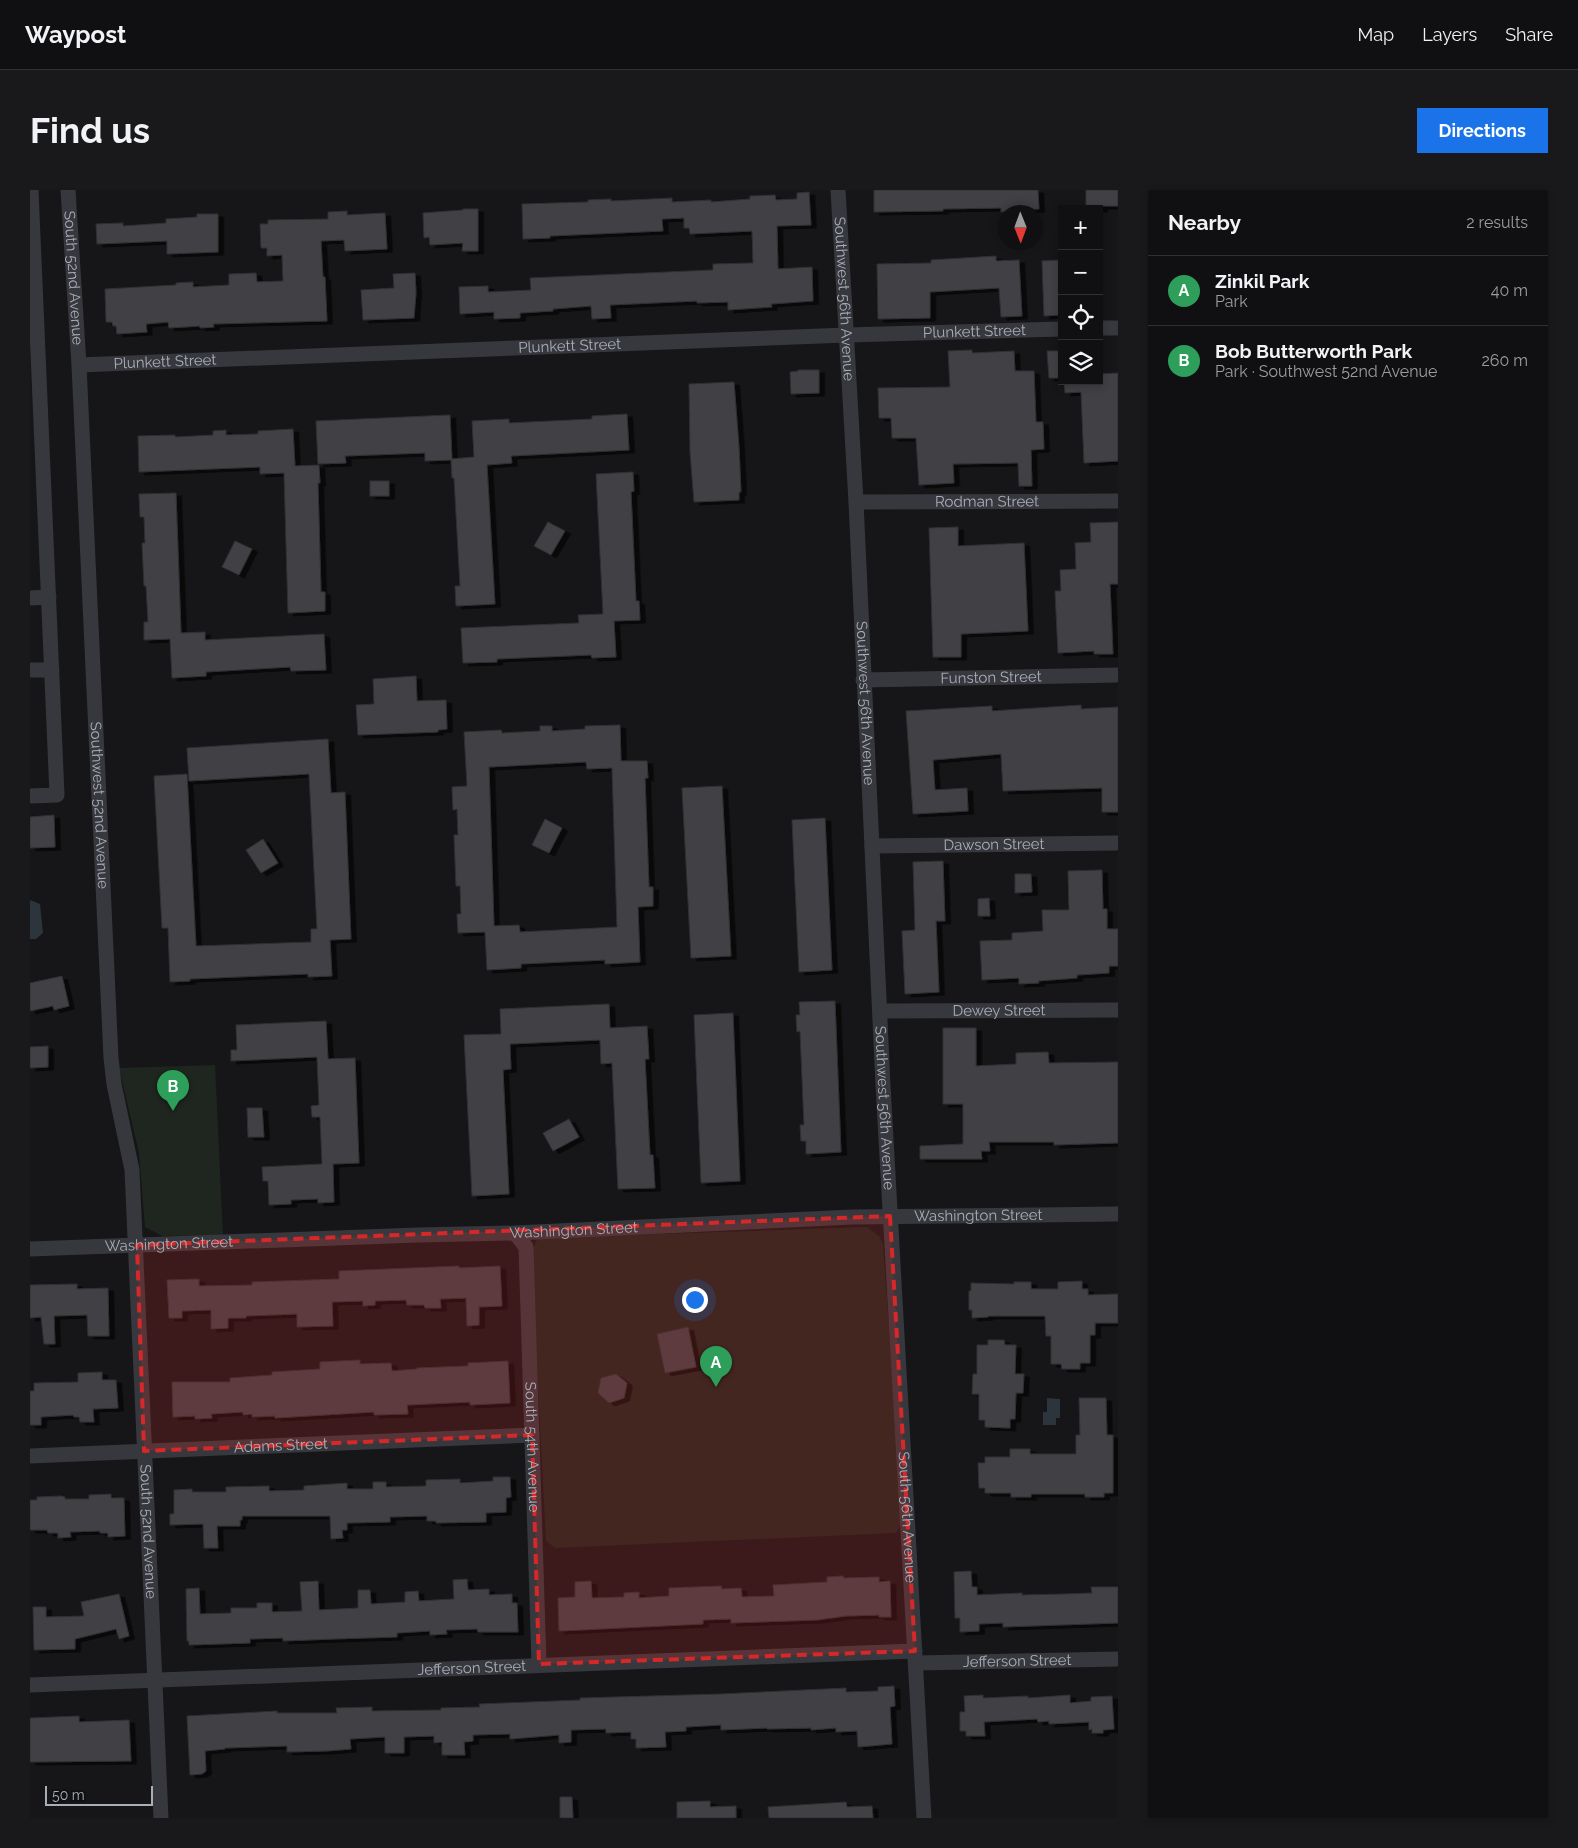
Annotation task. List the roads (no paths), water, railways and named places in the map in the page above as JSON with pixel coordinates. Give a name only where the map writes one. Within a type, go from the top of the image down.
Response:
[{"type":"street","points":[[30,796],[57,795],[49,597],[38,501],[31,190]]},
{"type":"street","name":"South 52nd Avenue","points":[[68,190],[78,364]]},
{"type":"street","name":"Southwest 56th Avenue","points":[[838,190],[856,502],[890,1216]]},
{"type":"street","points":[[1103,328],[1118,328]]},
{"type":"street","name":"Plunkett Street","points":[[78,364],[847,335],[1058,329]]},
{"type":"street","name":"Southwest 52nd Avenue","points":[[78,364],[111,1058],[114,1084],[132,1170],[137,1245]]},
{"type":"street","name":"Rodman Street","points":[[856,502],[1118,501]]},
{"type":"street","points":[[30,598],[49,597]]},
{"type":"street","points":[[30,670],[52,670]]},
{"type":"street","name":"Funston Street","points":[[863,680],[1118,675]]},
{"type":"street","name":"Dawson Street","points":[[872,846],[1118,843]]},
{"type":"street","name":"Dewey Street","points":[[880,1011],[1118,1010]]},
{"type":"street","name":"Washington Street","points":[[30,1250],[515,1233],[890,1216],[1118,1214]]},
{"type":"street","name":"South 56th Avenue","points":[[890,1216],[924,1818]]},
{"type":"street","name":"South 54th Avenue","points":[[515,1233],[526,1247],[539,1664]]},
{"type":"street","name":"South 52nd Avenue","points":[[137,1245],[144,1451],[161,1818]]},
{"type":"street","name":"Adams Street","points":[[30,1456],[532,1435]]},
{"type":"street","name":"Jefferson Street","points":[[30,1685],[539,1664],[916,1657],[1118,1659]]},
{"type":"place","name":"Bob Butterworth Park","points":[[173,1111]]},
{"type":"place","name":"Zinkil Park","points":[[716,1387]]}]
